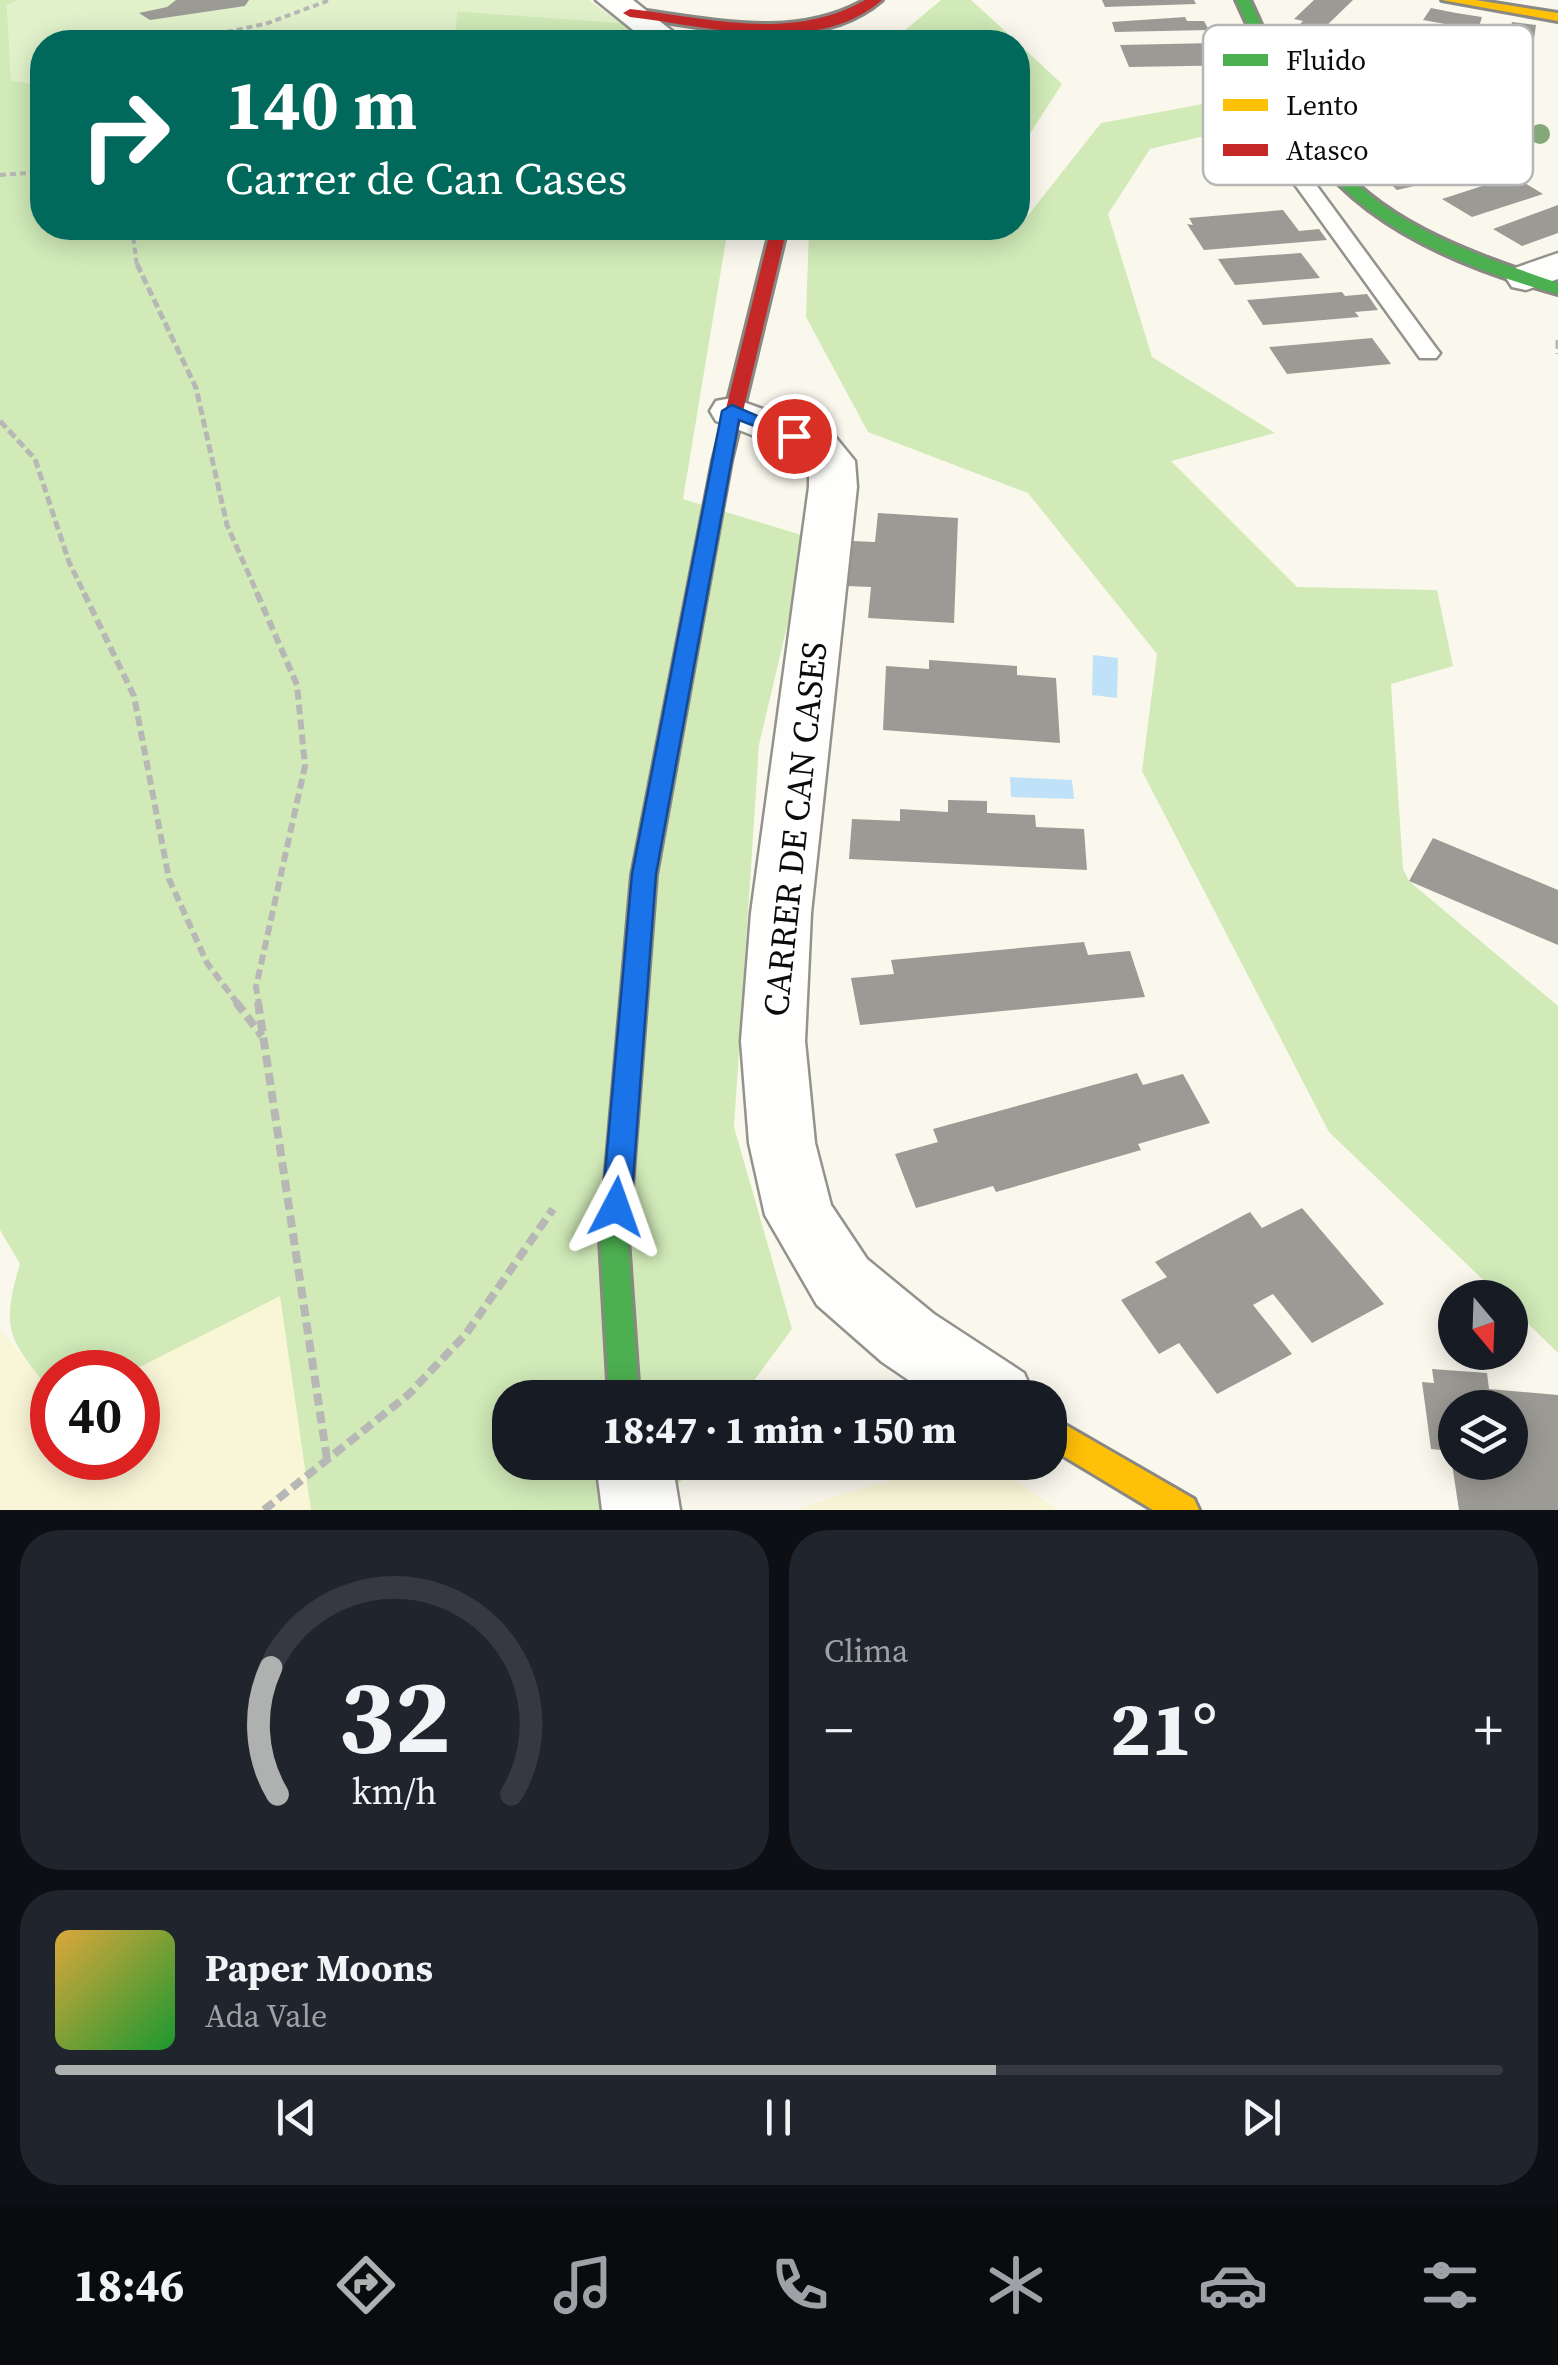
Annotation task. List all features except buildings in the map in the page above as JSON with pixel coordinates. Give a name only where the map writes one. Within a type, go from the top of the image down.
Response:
[{"type":"street","points":[[621,7],[788,30],[844,23],[875,0]]},
{"type":"street","points":[[1243,0],[1255,25]]},
{"type":"street","points":[[1449,0],[1558,17]]},
{"type":"street","points":[[621,7],[653,30]]},
{"type":"street","points":[[1350,185],[1381,210],[1466,254],[1547,277]]},
{"type":"street","points":[[623,1380],[614,1239],[644,874],[732,411],[764,305],[777,240]]},
{"type":"street","name":"CARRER DE CAN CASES","points":[[732,411],[817,444],[832,461],[833,487],[781,913],[773,1041],[782,1144],[799,1215],[842,1282],[908,1338],[971,1380]]},
{"type":"street","points":[[1067,1441],[1182,1510]]},
{"type":"street","points":[[637,1480],[641,1510]]},
{"type":"lane","points":[[1306,185],[1428,352]]},
{"type":"path","points":[[236,30],[265,24],[330,0]]},
{"type":"path","points":[[0,175],[30,173]]},
{"type":"path","points":[[134,240],[138,270],[196,388],[227,525],[297,685],[305,766],[256,987],[327,1459]]},
{"type":"path","points":[[1558,340],[1558,354]]},
{"type":"path","points":[[0,421],[35,459],[69,562],[134,696],[169,879],[206,963],[264,1038]]},
{"type":"path","points":[[264,1510],[276,1506],[327,1459],[408,1395],[466,1334],[556,1204]]},
{"type":"shaded area","points":[[280,1295],[311,1510],[0,1510],[0,1329],[30,1365],[30,1480],[160,1480],[160,1357]]},
{"type":"shaded area","points":[[889,1480],[1017,1480],[1057,1510],[793,1510]]},
{"type":"green space","points":[[0,0],[19,0],[7,5],[11,80],[30,84],[30,240],[726,240],[683,499],[808,537],[759,745],[734,1127],[792,1329],[754,1380],[492,1380],[492,1480],[681,1480],[659,1510],[311,1510],[280,1296],[160,1357],[160,1350],[30,1350],[30,1364],[12,1333],[10,1320],[20,1264],[0,1230]]},
{"type":"green space","points":[[19,0],[589,0],[621,23],[458,11],[456,30],[30,30],[30,84],[11,80],[7,4]]},
{"type":"green space","points":[[941,0],[971,0],[1004,30],[905,30]]},
{"type":"green space","points":[[457,11],[621,23],[629,30],[456,30]]},
{"type":"green space","points":[[1030,54],[1062,84],[1030,133]]},
{"type":"green space","points":[[1203,104],[1203,136],[1150,149],[1108,214],[1152,357],[1275,433],[1171,461],[1297,587],[1437,590],[1453,666],[1391,684],[1403,869],[1409,881],[1558,1006],[1558,1353],[1528,1324],[1528,1280],[1483,1280],[1329,1132],[1142,771],[1157,654],[1028,493],[868,432],[806,317],[809,240],[1030,240],[1030,213],[1101,123]]},
{"type":"water","points":[[1093,655],[1118,658],[1117,698],[1092,695]]},
{"type":"water","points":[[1010,777],[1072,780],[1074,799],[1011,797]]},
{"type":"traffic: fast","points":[[1243,0],[1254,25]]},
{"type":"traffic: fast","points":[[1348,185],[1399,223],[1430,239],[1558,289]]},
{"type":"traffic: fast","points":[[623,1380],[614,1239],[644,875],[722,461]]},
{"type":"traffic: slow","points":[[1449,0],[1558,17]]},
{"type":"traffic: slow","points":[[1067,1441],[1183,1510]]},
{"type":"traffic: jam","points":[[630,13],[724,26],[788,29],[848,16],[875,0]]},
{"type":"traffic: jam","points":[[722,461],[776,240]]},
{"type":"route","points":[[616,1207],[644,874],[732,411],[794,436]]}]
